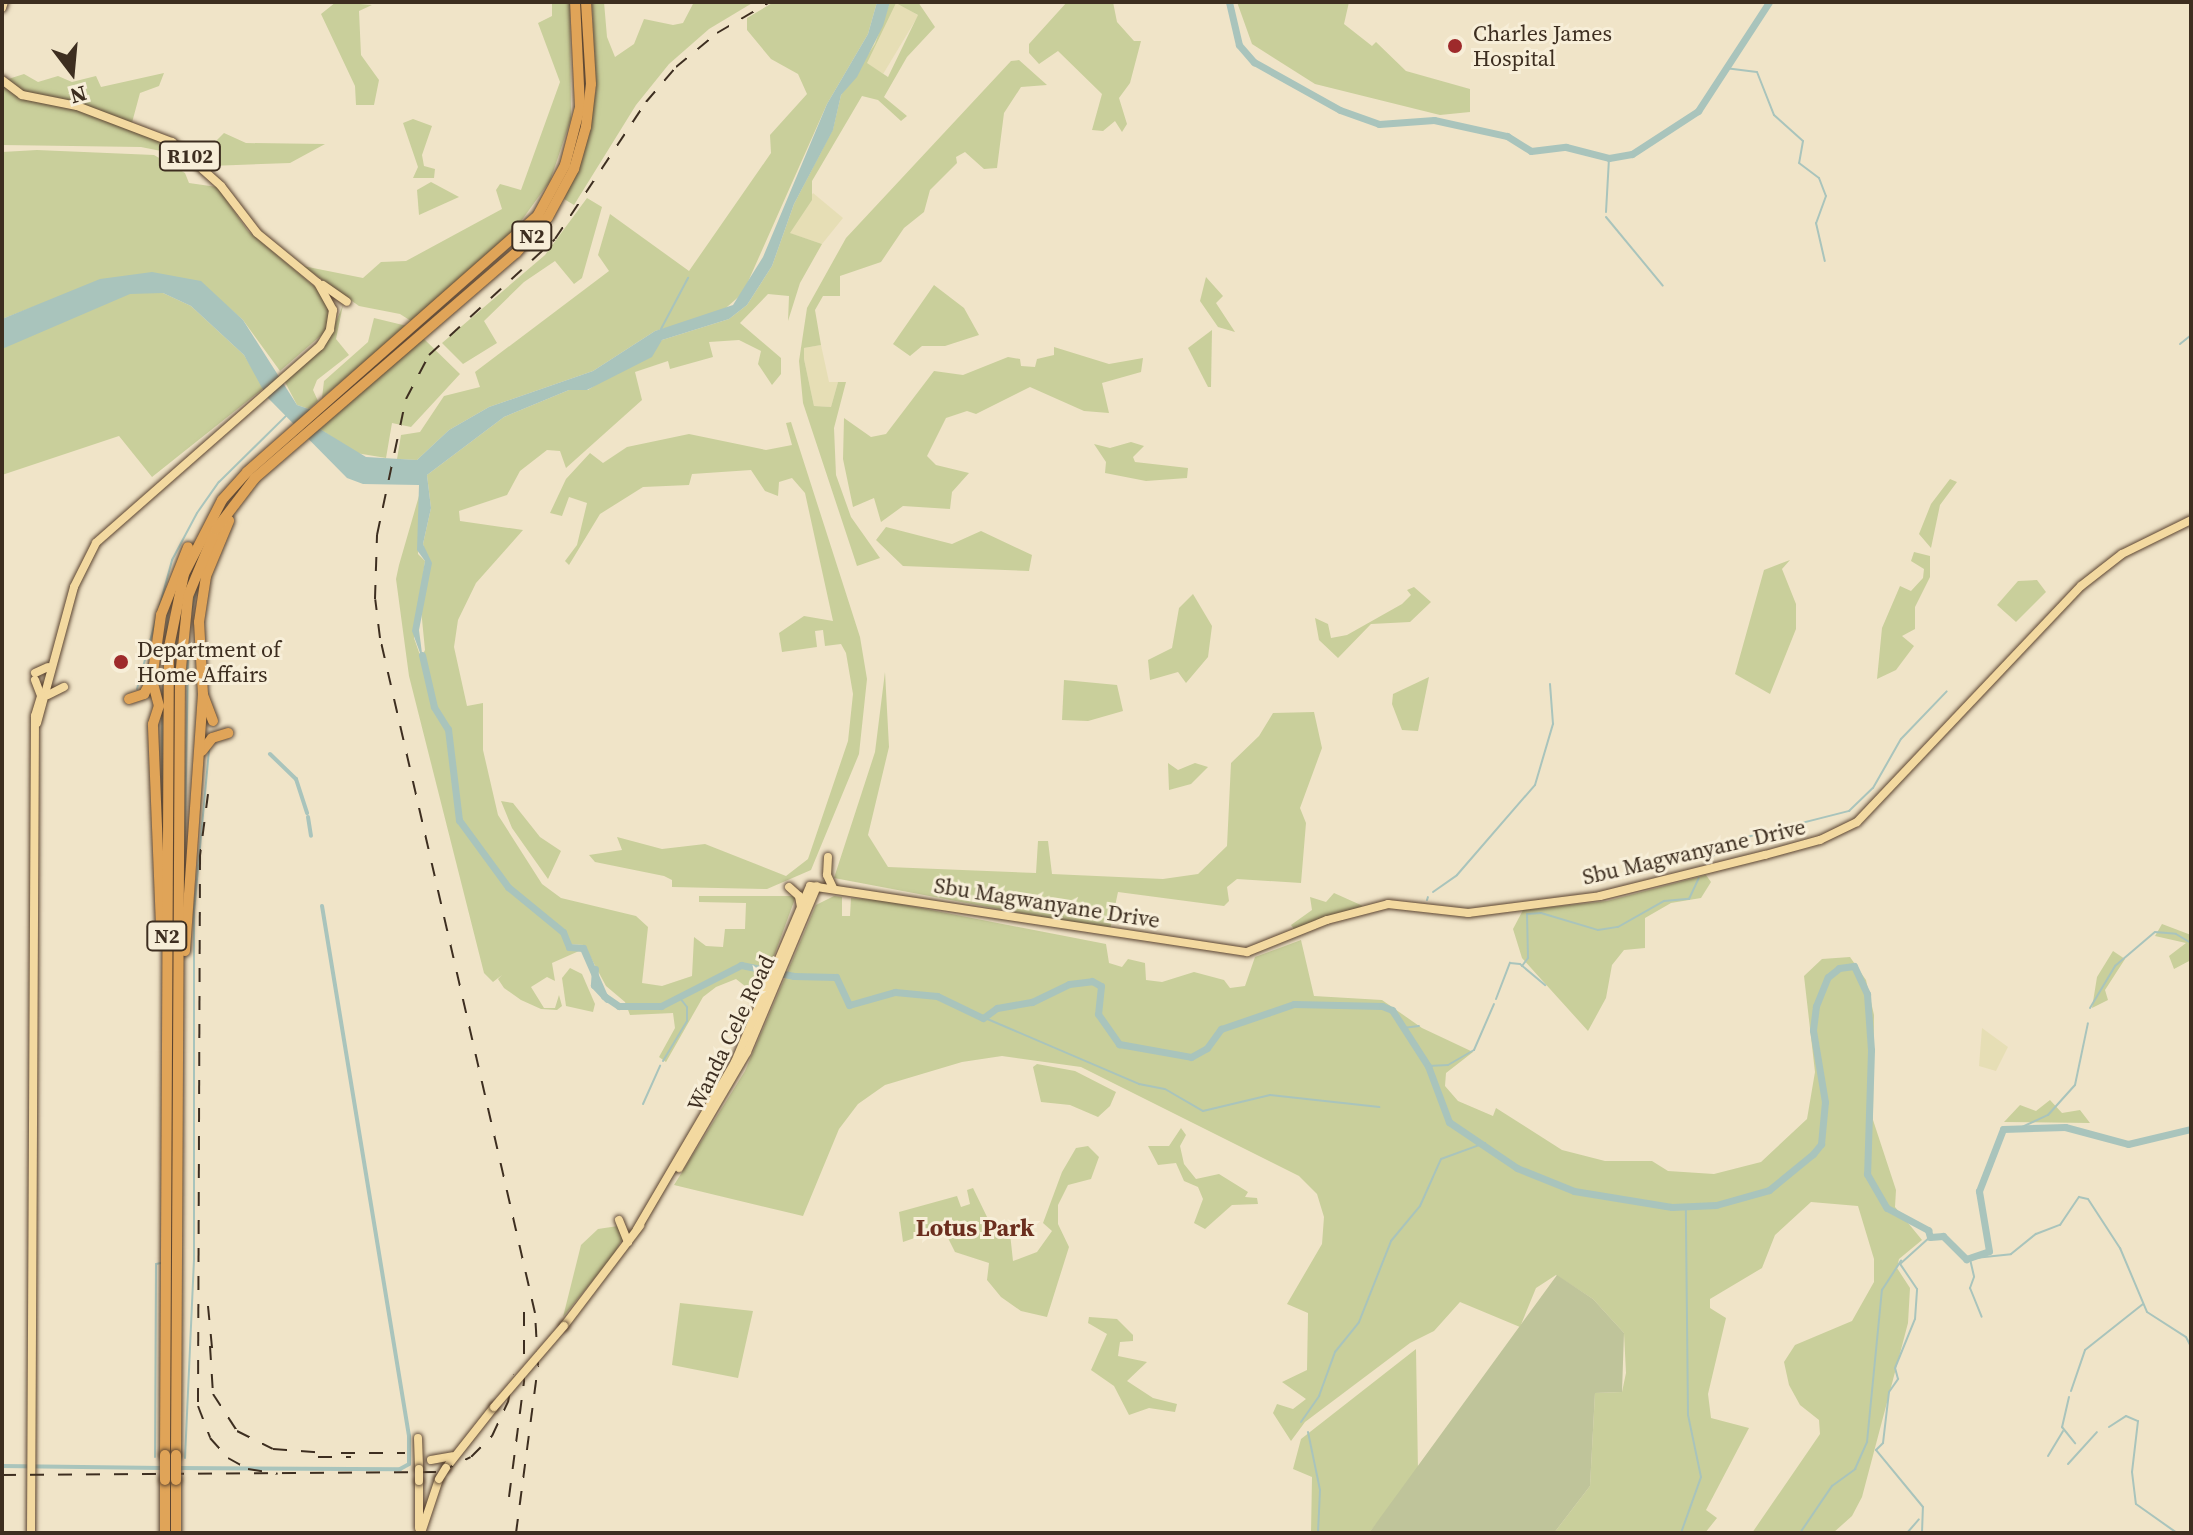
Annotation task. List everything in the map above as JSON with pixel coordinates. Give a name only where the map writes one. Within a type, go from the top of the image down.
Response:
[{"type":"highway","name":"N2","points":[[341,396],[520,235],[545,204],[565,165],[580,107],[575,2]]},
{"type":"highway","name":"N2","points":[[165,1533],[170,1480],[167,1040],[171,625],[191,556],[222,500],[341,396],[516,253],[548,217],[574,169],[586,127],[591,84],[586,2]]},
{"type":"highway","name":"N2","points":[[170,1455],[178,1140],[184,621],[205,551],[225,514],[275,452]]},
{"type":"highway","points":[[178,1140],[187,890],[202,751],[197,719],[203,695],[199,622],[204,584],[222,535],[255,478]]},
{"type":"highway","points":[[129,699],[144,694],[152,679],[171,583],[222,500]]},
{"type":"highway","points":[[152,679],[159,706],[153,724],[167,1040]]},
{"type":"highway","points":[[203,695],[213,721]]},
{"type":"highway","points":[[202,751],[212,738],[228,733]]},
{"type":"highway","name":"N2","points":[[170,1480],[176,1533]]},
{"type":"main road","points":[[2,8],[4,2]]},
{"type":"main road","name":"R102","points":[[2,80],[22,95],[77,106],[172,142],[221,186],[257,233],[318,283],[331,304],[328,335],[300,363],[104,533],[83,565],[51,665],[37,723],[31,1533]]},
{"type":"main road","points":[[318,283],[347,302]]},
{"type":"main road","name":"Sbu Magwanyane Drive","points":[[814,886],[1112,936],[1247,952],[1327,920],[1388,904],[1468,913],[1600,896],[1765,855],[1820,840],[1857,822],[2081,586],[2122,554],[2191,520]]},
{"type":"main road","points":[[51,665],[62,683],[44,696],[35,676],[51,665]]},
{"type":"main road","points":[[789,887],[805,907],[835,888],[828,857]]},
{"type":"main road","name":"Wanda Cele Road","points":[[420,1533],[439,1479],[454,1455],[564,1326],[628,1243],[726,1093],[814,886]]},
{"type":"main road","points":[[619,1220],[628,1243]]},
{"type":"main road","points":[[418,1438],[420,1533]]},
{"type":"main road","points":[[431,1460],[454,1455]]},
{"type":"shaded area","points":[[896,2],[918,15],[883,74],[861,60]]},
{"type":"shaded area","points":[[813,193],[843,218],[822,244],[789,233]]},
{"type":"shaded area","points":[[821,345],[829,382],[838,382],[831,407],[814,406],[804,359],[804,348]]},
{"type":"shaded area","points":[[1982,1028],[2008,1047],[1996,1071],[1979,1066]]},
{"type":"green space","points":[[336,2],[372,5],[359,11],[361,55],[379,80],[374,105],[356,105],[355,86],[321,14]]},
{"type":"green space","points":[[552,2],[570,2],[571,119],[550,181],[511,235],[411,321],[400,314],[359,306],[303,266],[363,278],[381,262],[406,261],[502,209],[496,190],[500,184],[521,190],[560,82],[538,23],[552,16]]},
{"type":"green space","points":[[592,2],[604,2],[607,37],[615,57],[634,44],[644,19],[673,25],[683,23],[694,2],[754,2],[709,29],[669,64],[636,105],[574,205],[564,199],[583,157],[596,90]]},
{"type":"green space","points":[[774,2],[877,2],[868,34],[827,104],[743,293],[719,314],[655,331],[593,371],[489,407],[449,430],[417,460],[397,459],[401,435],[420,432],[444,396],[480,387],[475,372],[609,271],[598,255],[610,214],[689,271],[771,153],[770,135],[807,94],[798,74],[771,59],[747,30],[747,18]]},
{"type":"green space","points":[[890,2],[918,2],[935,27],[907,57],[884,97],[907,116],[901,121],[878,100],[862,96],[812,181],[812,200],[790,233],[822,244],[800,283],[788,321],[789,296],[768,294],[740,323],[781,358],[781,374],[772,385],[758,364],[761,351],[739,340],[709,342],[713,357],[670,369],[668,361],[635,372],[642,400],[566,468],[560,451],[547,450],[520,471],[507,495],[459,511],[460,521],[523,530],[476,583],[458,620],[454,647],[467,706],[483,703],[483,750],[498,815],[542,884],[561,898],[636,916],[648,927],[642,983],[662,986],[692,976],[694,937],[706,946],[723,947],[725,929],[745,929],[746,903],[699,902],[699,896],[796,896],[759,997],[736,979],[716,987],[703,997],[666,1062],[659,1057],[675,1028],[673,1013],[630,1015],[625,1002],[606,986],[584,945],[566,944],[567,949],[579,951],[552,963],[555,981],[547,977],[531,987],[544,1008],[555,1008],[559,995],[562,1006],[557,1010],[541,1009],[521,1000],[504,988],[498,979],[502,975],[493,982],[484,973],[409,676],[396,579],[421,489],[418,554],[425,561],[414,638],[421,658],[425,650],[421,609],[430,567],[423,544],[431,508],[427,475],[504,417],[569,390],[588,390],[662,340],[729,319],[747,305],[772,266],[794,204],[833,129],[841,95],[875,44]],"holes":[[[896,3],[918,15],[888,77],[867,63]]]},
{"type":"green space","points":[[1067,2],[1113,2],[1117,22],[1134,41],[1141,41],[1130,83],[1119,98],[1127,124],[1122,132],[1115,121],[1103,131],[1092,130],[1102,94],[1058,51],[1039,64],[1029,53],[1029,44]]},
{"type":"green space","points":[[1237,2],[1349,2],[1344,24],[1372,46],[1376,42],[1406,71],[1470,89],[1470,112],[1440,115],[1315,84],[1252,44]]},
{"type":"green space","points":[[1019,60],[1047,85],[1021,87],[1004,113],[997,168],[984,169],[965,152],[956,157],[957,163],[930,190],[924,212],[904,228],[881,262],[840,276],[840,296],[823,296],[815,310],[821,345],[804,348],[814,406],[831,407],[838,382],[846,382],[834,428],[836,475],[851,517],[880,558],[857,566],[803,403],[799,361],[807,308],[846,238],[1011,61]]},
{"type":"green space","points":[[164,73],[159,86],[140,93],[130,130],[170,145],[197,172],[166,152],[141,147],[2,145],[2,81],[24,74],[38,82],[58,76],[72,82],[96,76],[101,87]]},
{"type":"green space","points":[[413,119],[432,126],[422,155],[424,166],[435,169],[434,178],[413,178],[418,167],[403,123]]},
{"type":"green space","points":[[224,133],[246,143],[325,144],[290,163],[210,166],[200,157]]},
{"type":"green space","points":[[37,150],[154,155],[185,173],[189,183],[217,187],[248,231],[322,293],[329,312],[325,332],[280,371],[243,320],[201,283],[82,288],[2,319],[2,152]]},
{"type":"green space","points":[[431,182],[459,197],[419,215],[417,190]]},
{"type":"green space","points":[[587,198],[602,207],[582,278],[574,284],[555,261],[524,282],[484,321],[497,343],[463,364],[442,343],[545,255]]},
{"type":"green space","points":[[1206,277],[1223,296],[1216,303],[1235,332],[1218,327],[1200,301]]},
{"type":"green space","points":[[934,285],[964,308],[979,335],[945,346],[922,346],[910,356],[893,344]]},
{"type":"green space","points":[[143,291],[163,293],[191,306],[244,355],[264,388],[152,477],[119,436],[2,475],[2,348],[123,294]]},
{"type":"green space","points":[[343,305],[336,339],[349,355],[317,380],[313,390],[318,401],[309,409],[297,405],[285,382],[326,345]]},
{"type":"green space","points":[[374,318],[407,326],[322,398],[324,381],[368,342]]},
{"type":"green space","points":[[1212,330],[1211,387],[1208,387],[1188,348]]},
{"type":"green space","points":[[423,338],[460,374],[411,427],[392,423],[386,458],[356,453],[320,429]]},
{"type":"green space","points":[[1054,347],[1109,364],[1143,358],[1141,372],[1102,383],[1109,413],[1084,411],[1030,387],[976,414],[967,411],[946,418],[927,456],[936,465],[969,473],[952,492],[950,509],[903,506],[881,522],[874,498],[853,507],[843,459],[844,418],[871,437],[886,434],[934,371],[963,375],[1008,357],[1020,359],[1021,366],[1035,367],[1037,359],[1054,355]]},
{"type":"green space","points":[[791,422],[860,637],[867,679],[859,754],[811,870],[767,889],[672,887],[672,880],[664,876],[595,862],[589,855],[622,850],[617,837],[662,849],[705,844],[786,876],[808,859],[848,741],[853,694],[846,653],[841,644],[825,646],[823,630],[815,631],[817,647],[782,652],[779,633],[804,616],[833,621],[805,493],[792,478],[779,482],[778,496],[765,491],[751,470],[692,474],[689,485],[643,487],[600,514],[569,565],[565,561],[577,545],[587,503],[569,497],[562,516],[550,513],[566,479],[590,453],[603,463],[627,447],[689,434],[766,450],[792,445],[786,423]]},
{"type":"green space","points":[[1131,442],[1144,446],[1133,457],[1135,462],[1188,468],[1187,478],[1146,481],[1105,473],[1106,462],[1094,444],[1110,448]]},
{"type":"green space","points":[[1950,479],[1957,482],[1940,505],[1931,548],[1919,534],[1931,504]]},
{"type":"green space","points":[[886,527],[952,544],[981,531],[1032,555],[1029,571],[903,566],[876,540]]},
{"type":"green space","points":[[1914,552],[1930,556],[1930,577],[1915,607],[1915,629],[1902,636],[1914,646],[1896,670],[1877,679],[1882,628],[1900,586],[1911,591],[1923,578],[1924,569],[1911,561]]},
{"type":"green space","points":[[1790,560],[1782,569],[1796,604],[1796,629],[1770,694],[1735,674],[1764,570]]},
{"type":"green space","points":[[2037,580],[2046,592],[2016,622],[1997,605],[2018,581]]},
{"type":"green space","points":[[1414,587],[1431,602],[1410,622],[1371,624],[1338,658],[1319,640],[1315,618],[1328,624],[1331,638],[1347,635],[1402,604],[1411,595],[1407,590]]},
{"type":"green space","points":[[1193,594],[1212,626],[1208,657],[1186,683],[1178,672],[1150,680],[1148,660],[1172,648],[1179,608]]},
{"type":"green space","points":[[885,672],[889,747],[868,835],[888,867],[1036,873],[1038,841],[1048,841],[1052,874],[1163,879],[1198,874],[1227,846],[1231,763],[1259,736],[1273,713],[1314,712],[1322,748],[1300,808],[1306,823],[1301,883],[1237,879],[1227,887],[1229,901],[1224,906],[1118,892],[1110,930],[834,878],[875,752]]},
{"type":"green space","points":[[1429,677],[1418,731],[1402,730],[1392,704],[1393,694]]},
{"type":"green space","points":[[1064,680],[1117,685],[1123,711],[1088,721],[1062,720]]},
{"type":"green space","points":[[1168,763],[1178,770],[1195,763],[1208,767],[1191,784],[1169,790]]},
{"type":"green space","points":[[501,801],[513,803],[540,837],[561,851],[548,879],[512,828]]},
{"type":"green space","points":[[1706,875],[1711,882],[1701,898],[1671,903],[1645,918],[1645,948],[1624,950],[1612,965],[1606,998],[1588,1031],[1522,958],[1513,929],[1523,910],[1607,901]]},
{"type":"green space","points":[[1334,893],[1363,906],[1294,929],[1291,925],[1312,910],[1310,897],[1326,902]]},
{"type":"green space","points":[[834,896],[842,897],[842,916],[850,916],[851,898],[885,901],[1106,944],[1109,963],[1122,967],[1128,959],[1145,963],[1146,980],[1162,982],[1194,972],[1224,980],[1230,988],[1245,986],[1255,957],[1301,940],[1314,996],[1382,1000],[1422,1028],[1473,1052],[1446,1073],[1445,1086],[1458,1101],[1493,1116],[1496,1108],[1562,1150],[1605,1161],[1652,1161],[1668,1171],[1714,1174],[1761,1162],[1807,1119],[1815,1072],[1804,976],[1822,959],[1850,957],[1866,980],[1874,1015],[1873,1120],[1896,1190],[1895,1207],[1922,1240],[1899,1259],[1897,1268],[1910,1288],[1908,1323],[1862,1497],[1852,1516],[1833,1533],[1752,1533],[1820,1434],[1819,1420],[1800,1405],[1789,1385],[1784,1362],[1795,1345],[1852,1321],[1874,1282],[1874,1259],[1858,1206],[1811,1202],[1775,1235],[1762,1268],[1710,1299],[1710,1308],[1726,1318],[1708,1394],[1711,1418],[1749,1428],[1706,1510],[1717,1518],[1705,1533],[1554,1533],[1590,1486],[1595,1393],[1622,1392],[1626,1373],[1624,1333],[1593,1299],[1556,1275],[1536,1288],[1520,1327],[1460,1302],[1434,1331],[1410,1343],[1305,1422],[1291,1441],[1273,1413],[1277,1404],[1293,1409],[1306,1399],[1282,1382],[1307,1370],[1308,1313],[1287,1304],[1322,1244],[1324,1217],[1317,1194],[1299,1176],[1081,1067],[1002,1056],[962,1062],[885,1085],[858,1104],[839,1129],[803,1216],[674,1185],[745,1071],[816,905]]},
{"type":"green space","points":[[2162,924],[2191,935],[2191,960],[2174,969],[2169,956],[2186,943],[2155,936]]},
{"type":"green space","points":[[2113,951],[2125,959],[2105,990],[2108,1000],[2092,1008],[2097,977]]},
{"type":"green space","points":[[570,968],[582,974],[595,1004],[593,1012],[566,1006],[562,978]]},
{"type":"green space","points":[[1037,1064],[1075,1071],[1116,1092],[1110,1106],[1098,1117],[1070,1105],[1041,1102],[1033,1067]]},
{"type":"green space","points":[[2050,1100],[2062,1113],[2080,1110],[2090,1123],[2004,1122],[2020,1105],[2036,1111]]},
{"type":"green space","points":[[1181,1128],[1186,1135],[1180,1146],[1184,1164],[1196,1179],[1219,1174],[1248,1192],[1245,1197],[1257,1198],[1258,1204],[1232,1205],[1205,1229],[1194,1223],[1203,1199],[1198,1187],[1184,1181],[1176,1163],[1158,1165],[1148,1146],[1169,1146]]},
{"type":"green space","points":[[1088,1146],[1099,1157],[1091,1179],[1068,1185],[1058,1205],[1058,1224],[1069,1247],[1047,1317],[1021,1311],[1001,1297],[987,1280],[989,1263],[955,1252],[943,1228],[903,1242],[899,1212],[957,1196],[961,1207],[970,1204],[967,1190],[973,1188],[988,1219],[1009,1224],[1013,1261],[1037,1252],[1052,1231],[1043,1223],[1062,1172],[1076,1148]]},
{"type":"green space","points":[[618,1226],[624,1235],[615,1253],[563,1317],[581,1245],[598,1229]]},
{"type":"green space","points":[[1557,1275],[1593,1299],[1624,1333],[1622,1392],[1595,1393],[1590,1486],[1554,1533],[1369,1533]]},
{"type":"green space","points":[[680,1303],[753,1311],[738,1378],[672,1365]]},
{"type":"green space","points":[[1089,1317],[1117,1319],[1133,1335],[1133,1341],[1120,1342],[1118,1356],[1147,1362],[1127,1381],[1153,1398],[1177,1404],[1175,1412],[1149,1408],[1129,1415],[1114,1386],[1091,1370],[1107,1334],[1088,1323]]},
{"type":"green space","points":[[1416,1349],[1418,1471],[1369,1533],[1311,1533],[1312,1477],[1293,1469],[1301,1439]]},
{"type":"water","points":[[877,2],[890,2],[883,26],[857,77],[841,95],[833,130],[794,204],[772,266],[747,305],[729,319],[662,340],[652,357],[587,390],[569,390],[504,417],[427,475],[431,508],[423,544],[432,563],[419,630],[423,661],[412,631],[425,561],[417,550],[419,485],[363,484],[347,478],[267,397],[244,355],[191,306],[163,293],[130,294],[2,349],[2,319],[100,279],[152,272],[201,281],[243,320],[297,405],[315,411],[321,420],[320,429],[366,457],[417,460],[449,430],[489,407],[593,371],[655,331],[733,305],[763,257],[827,104],[868,34]]},
{"type":"waterway","points":[[1229,2],[1239,45],[1254,62],[1340,110],[1379,124],[1434,120],[1507,136],[1531,151],[1566,147],[1609,158],[1632,154],[1698,111],[1769,2]]},
{"type":"waterway","points":[[1725,68],[1757,72],[1774,115],[1803,141],[1799,163],[1819,178],[1826,196],[1816,223],[1825,261]]},
{"type":"waterway","points":[[1606,212],[1609,158]]},
{"type":"waterway","points":[[1606,217],[1663,286]]},
{"type":"waterway","points":[[661,329],[688,278]]},
{"type":"waterway","points":[[2180,344],[2191,335]]},
{"type":"waterway","points":[[137,689],[172,560],[197,513],[219,482],[288,414]]},
{"type":"waterway","points":[[191,613],[197,588]]},
{"type":"waterway","points":[[162,701],[168,612]]},
{"type":"waterway","points":[[174,858],[176,635]]},
{"type":"waterway","points":[[184,889],[188,651]]},
{"type":"waterway","points":[[422,655],[434,707],[448,729],[459,820],[508,887],[563,932],[569,947],[583,948],[604,996],[619,1006],[661,1006],[741,965],[794,976],[836,977],[849,1005],[895,992],[937,996],[983,1018],[997,1008],[1032,1002],[1069,984],[1092,981],[1101,986],[1098,1014],[1119,1044],[1191,1057],[1207,1048],[1221,1029],[1294,1004],[1382,1006],[1392,1010],[1428,1066],[1449,1122],[1517,1168],[1574,1191],[1672,1207],[1716,1205],[1769,1190],[1821,1144],[1825,1102],[1813,1030],[1816,1006],[1828,977],[1839,968],[1854,966],[1867,994],[1871,1050],[1867,1174],[1887,1208],[1928,1230],[1930,1237],[1943,1236],[1966,1259],[1989,1251],[1979,1191],[2003,1129],[2065,1127],[2128,1144],[2191,1129]]},
{"type":"waterway","points":[[1433,892],[1457,875],[1535,785],[1553,724],[1550,684]]},
{"type":"waterway","points":[[1707,861],[1731,841],[1849,811],[1873,788],[1901,739],[1947,691]]},
{"type":"waterway","points":[[162,712],[162,821]]},
{"type":"waterway","points":[[185,1458],[194,1258],[194,912],[209,749]]},
{"type":"waterway","points":[[270,754],[296,779],[307,813]]},
{"type":"waterway","points":[[308,817],[311,836]]},
{"type":"waterway","points":[[1522,966],[1528,958],[1527,914],[1541,913],[1598,930],[1618,927],[1664,901],[1689,899],[1699,878]]},
{"type":"waterway","points":[[179,1468],[400,1469],[409,1464],[409,1436],[322,906]]},
{"type":"waterway","points":[[2090,1008],[2115,966],[2155,932],[2176,934],[2191,943]]},
{"type":"waterway","points":[[1496,999],[1510,963],[1520,964],[1545,985]]},
{"type":"waterway","points":[[595,969],[594,985],[607,999]]},
{"type":"waterway","points":[[663,1061],[687,1021],[687,1007],[680,998]]},
{"type":"waterway","points":[[1428,1066],[1448,1065],[1474,1050],[1494,1004]]},
{"type":"waterway","points":[[985,1018],[1139,1084],[1165,1089],[1203,1111],[1270,1095],[1379,1107]]},
{"type":"waterway","points":[[2020,1128],[2048,1115],[2075,1085],[2088,1023]]},
{"type":"waterway","points":[[1403,1028],[1419,1026]]},
{"type":"waterway","points":[[643,1104],[660,1066]]},
{"type":"waterway","points":[[1301,1422],[1319,1396],[1335,1352],[1359,1322],[1391,1241],[1420,1206],[1441,1159],[1485,1143]]},
{"type":"waterway","points":[[1975,1258],[2011,1254],[2036,1234],[2060,1225],[2079,1197],[2088,1199],[2120,1248],[2147,1312],[2186,1337],[2191,1347]]},
{"type":"waterway","points":[[1681,1533],[1701,1477],[1688,1415],[1686,1207]]},
{"type":"waterway","points":[[1922,1533],[1923,1507],[1876,1450],[1883,1443],[1889,1392],[1898,1379],[1895,1368],[1915,1319],[1917,1289],[1900,1264],[1930,1237]]},
{"type":"waterway","points":[[1970,1259],[1974,1277],[1970,1288],[1982,1317]]},
{"type":"waterway","points":[[1800,1533],[1832,1486],[1855,1469],[1867,1442],[1882,1290],[1901,1261]]},
{"type":"waterway","points":[[155,1457],[156,1264],[161,1263]]},
{"type":"waterway","points":[[2071,1391],[2085,1350],[2143,1304]]},
{"type":"waterway","points":[[2069,1397],[2062,1427],[2075,1443]]},
{"type":"waterway","points":[[2109,1427],[2126,1416],[2138,1421],[2132,1472],[2136,1504],[2177,1533]]},
{"type":"waterway","points":[[2048,1456],[2063,1431]]},
{"type":"waterway","points":[[1308,1432],[1320,1490],[1318,1533]]},
{"type":"waterway","points":[[2068,1464],[2097,1432]]},
{"type":"waterway","points":[[2,1466],[162,1468]]},
{"type":"waterway","points":[[1907,1533],[1919,1519]]},
{"type":"railway","points":[[516,1533],[538,1365],[535,1313],[380,638],[375,599],[377,535],[406,399],[429,355],[555,239],[646,102],[676,67],[717,33],[770,2]]},
{"type":"railway","points":[[208,794],[200,856],[198,1406],[210,1438],[228,1458],[248,1469],[278,1474]]},
{"type":"railway","points":[[509,1497],[524,1382],[524,1298]]},
{"type":"railway","points":[[208,1306],[213,1358]]},
{"type":"railway","points":[[210,1346],[213,1394],[237,1431],[273,1449],[327,1453]]},
{"type":"railway","points":[[2,1475],[440,1472],[471,1457],[492,1436],[508,1402],[513,1374]]},
{"type":"railway","points":[[341,1453],[405,1453]]},
{"type":"railway","points":[[318,1457],[351,1457]]},
{"type":"place","name":"Charles James Hospital","points":[[1455,46]]},
{"type":"place","name":"Department of Home Affairs","points":[[121,662]]},
{"type":"district","name":"Lotus Park","points":[[975,1228]]}]
